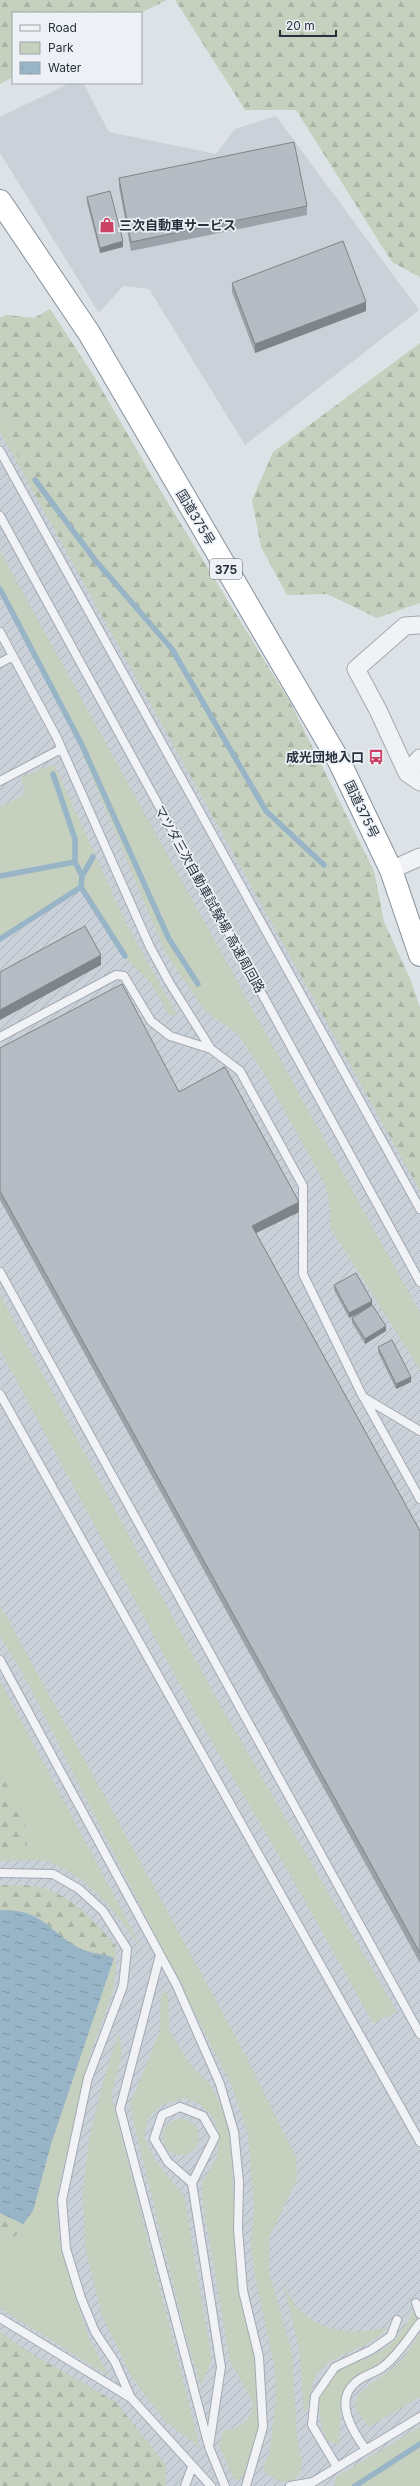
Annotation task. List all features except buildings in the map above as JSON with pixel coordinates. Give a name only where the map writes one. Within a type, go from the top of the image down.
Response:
[{"type":"highway","name":"国道375号","points":[[0,201],[89,333],[339,761],[391,870],[420,955]]},
{"type":"street","points":[[414,777],[356,669],[405,626],[420,625]]},
{"type":"street","points":[[414,777],[420,758]]},
{"type":"street","points":[[391,870],[420,857]]},
{"type":"lane","points":[[0,451],[420,1209]]},
{"type":"lane","name":"マツダ三次自動車試験場 高速周回路","points":[[0,516],[420,1282]]},
{"type":"lane","points":[[0,632],[62,749],[150,947],[169,982],[211,1049]]},
{"type":"lane","points":[[0,663],[13,656]]},
{"type":"lane","points":[[0,780],[62,749]]},
{"type":"lane","points":[[0,1037],[116,974],[124,976],[152,1021],[170,1036],[211,1049],[240,1071],[303,1186],[303,1274],[364,1397],[420,1499]]},
{"type":"lane","points":[[0,1272],[420,2034]]},
{"type":"lane","points":[[0,1394],[420,2142]]},
{"type":"lane","points":[[364,1397],[420,1431]]},
{"type":"lane","points":[[0,1660],[176,1984],[220,2084],[234,2132],[239,2182],[238,2229],[243,2291],[259,2357],[263,2427],[246,2486]]},
{"type":"lane","points":[[0,1873],[53,1874],[79,1890],[103,1911],[127,1950],[123,1986],[88,2078],[62,2200],[66,2249],[81,2298],[95,2332],[114,2362],[131,2398],[192,2467],[211,2486]]},
{"type":"lane","points":[[160,1955],[120,2109],[210,2448],[225,2486]]},
{"type":"lane","points":[[192,2183],[168,2162],[154,2139],[162,2115],[180,2107],[202,2116],[215,2137],[192,2183],[221,2367],[210,2448]]},
{"type":"lane","points":[[416,2303],[420,2314]]},
{"type":"lane","points":[[0,2318],[131,2398]]},
{"type":"lane","points":[[337,2467],[312,2425],[315,2396],[335,2367],[371,2350],[391,2336],[397,2320]]},
{"type":"lane","points":[[366,2450],[352,2429],[346,2414],[346,2399],[354,2383],[384,2366],[420,2323]]},
{"type":"lane","points":[[290,2486],[313,2484],[337,2467],[420,2417]]},
{"type":"lane","points":[[185,2486],[192,2467]]},
{"type":"shaded area","name":"三次自動車サービス","points":[[68,84],[84,84],[109,132],[216,154],[235,129],[276,116],[419,310],[245,445],[149,289],[123,286],[99,313],[0,153],[0,117]]},
{"type":"shaded area","points":[[50,309],[95,378],[160,490],[291,704],[374,871],[384,922],[411,981],[420,1008],[420,2486],[0,2486],[0,318],[7,315],[34,318]]},
{"type":"green space","points":[[0,0],[167,0],[142,12],[12,12],[12,78],[0,84]]},
{"type":"green space","points":[[175,0],[420,0],[420,277],[392,262],[296,110],[245,110]]},
{"type":"green space","points":[[50,309],[95,378],[160,490],[291,704],[374,871],[384,922],[411,981],[420,1008],[420,1191],[23,473],[0,399],[0,318],[7,315],[34,318]]},
{"type":"green space","points":[[420,343],[420,603],[377,618],[327,594],[287,595],[261,547],[252,500],[273,452]]},
{"type":"green space","points":[[0,399],[23,473],[0,432]]},
{"type":"green space","points":[[0,551],[420,1313],[420,1370],[330,1227],[330,1210],[326,1186],[262,1070],[237,1033],[205,1011],[165,952],[65,712],[0,591]]},
{"type":"green space","points":[[54,764],[128,927],[177,1015],[169,1015],[151,983],[129,962],[81,888],[0,939],[0,807],[26,794],[20,778]]},
{"type":"green space","points":[[0,1295],[214,1694],[397,2012],[373,2023],[292,1878],[198,1718],[0,1350]]},
{"type":"green space","points":[[0,1605],[244,2052],[296,2157],[297,2180],[269,2237],[269,2272],[292,2352],[297,2437],[302,2463],[300,2473],[294,2480],[280,2482],[265,2472],[264,2465],[269,2455],[276,2401],[275,2368],[255,2277],[251,2244],[254,2205],[248,2134],[231,2084],[23,1674],[0,1636]]},
{"type":"green space","points":[[0,1681],[145,1954],[104,1900],[79,1878],[49,1862],[32,1860],[0,1861]]},
{"type":"green space","points":[[0,1773],[24,1815],[27,1845],[9,1852],[0,1851]]},
{"type":"green space","points":[[0,1885],[38,1887],[60,1895],[71,1902],[91,1919],[116,1946],[114,1958],[83,1950],[66,1940],[36,1916],[0,1910]]},
{"type":"green space","points":[[116,1946],[116,1972],[112,1994],[90,2054],[56,2197],[59,2241],[75,2296],[88,2336],[109,2376],[0,2308],[0,2235],[12,2237],[20,2233],[23,2224],[33,2211],[52,2141],[114,1958]]},
{"type":"green space","points":[[165,1990],[168,1995],[169,2029],[190,2065],[209,2083],[218,2099],[230,2134],[238,2282],[256,2358],[259,2425],[247,2471],[240,2480],[234,2479],[219,2446],[223,2431],[236,2428],[247,2421],[252,2413],[253,2402],[230,2361],[202,2198],[203,2181],[217,2157],[219,2134],[213,2117],[200,2104],[185,2098],[162,2105],[148,2118],[144,2137],[154,2159],[184,2196],[212,2360],[201,2385],[187,2340],[132,2115],[131,2102],[160,2031],[161,1994]]},
{"type":"green space","points":[[119,2032],[122,2055],[111,2095],[200,2448],[166,2422],[132,2378],[102,2315],[85,2246],[83,2191],[89,2139],[103,2083]]},
{"type":"green space","points":[[185,2119],[194,2124],[198,2130],[198,2144],[194,2150],[185,2155],[177,2155],[168,2150],[164,2144],[163,2133],[168,2124],[174,2120]]},
{"type":"green space","points":[[0,2213],[23,2224],[20,2233],[12,2237],[0,2235]]},
{"type":"green space","points":[[283,2282],[291,2298],[301,2311],[312,2320],[326,2327],[356,2332],[388,2327],[372,2341],[331,2361],[323,2367],[312,2385],[309,2403],[304,2412],[299,2348]]},
{"type":"green space","points":[[415,2310],[419,2318],[402,2343],[380,2366],[351,2380],[341,2397],[339,2445],[327,2440],[323,2431],[319,2411],[322,2393],[326,2385],[332,2377],[341,2370],[380,2352],[392,2343]]},
{"type":"green space","points":[[0,2331],[22,2348],[116,2402],[166,2465],[166,2486],[0,2486]]},
{"type":"green space","points":[[420,2333],[420,2397],[369,2427],[357,2412],[355,2405],[358,2394],[402,2361]]},
{"type":"green space","points":[[420,2427],[420,2486],[335,2486],[336,2477]]},
{"type":"water","points":[[0,1910],[26,1913],[36,1917],[81,1949],[114,1958],[52,2141],[33,2211],[23,2224],[0,2213]]},
{"type":"waterway","points":[[35,480],[95,560],[172,649],[266,811],[324,865]]},
{"type":"waterway","points":[[0,589],[81,743],[169,939],[198,984]]},
{"type":"waterway","points":[[53,774],[75,839],[75,862]]},
{"type":"waterway","points":[[0,876],[75,862],[82,876],[93,857]]},
{"type":"waterway","points":[[0,939],[81,887],[82,876]]},
{"type":"waterway","points":[[81,887],[125,956]]},
{"type":"waterway","points":[[355,2486],[420,2444]]},
{"type":"place","name":"三次自動車サービス","points":[[107,225]]},
{"type":"place","name":"成光団地入口","points":[[376,757]]}]
